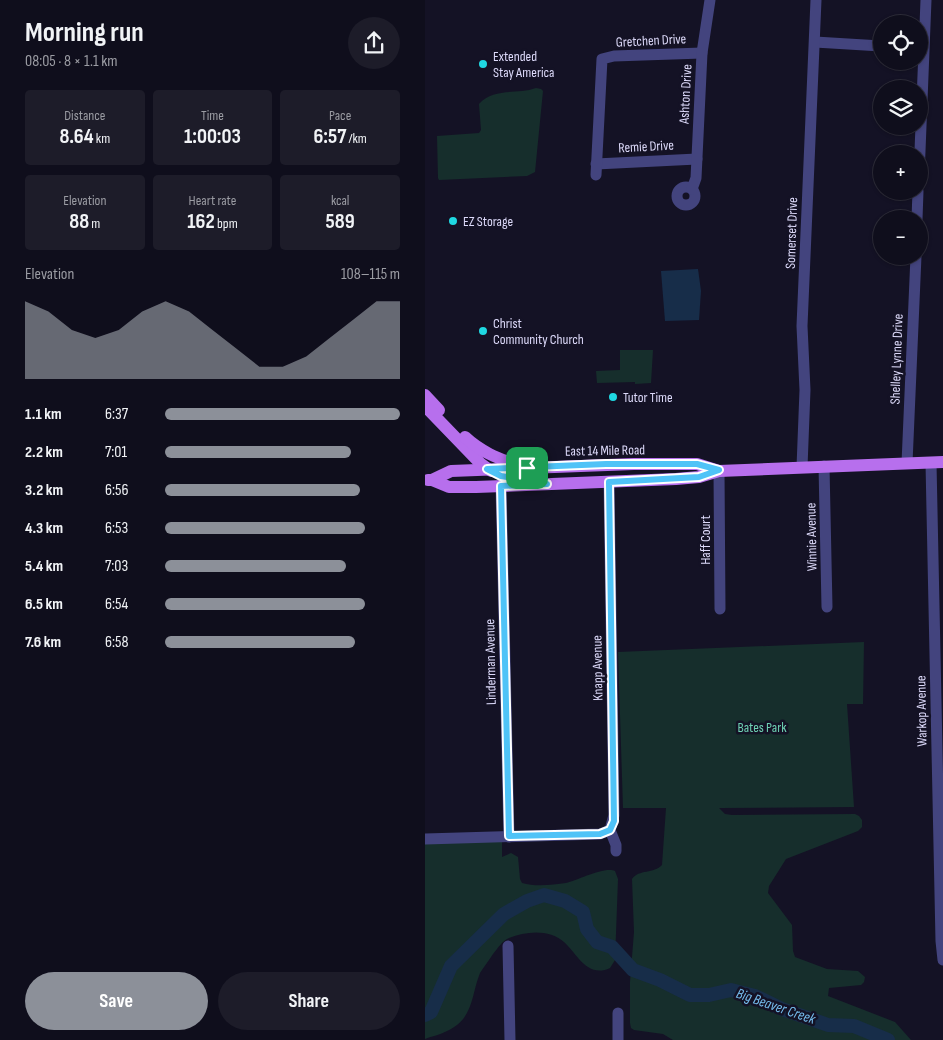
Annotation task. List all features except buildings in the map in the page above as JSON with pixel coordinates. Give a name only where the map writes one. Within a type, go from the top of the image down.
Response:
[{"type":"main road","points":[[425,395],[476,447],[496,458],[527,468]]},
{"type":"main road","points":[[425,406],[487,469],[501,476],[547,484]]},
{"type":"main road","name":"East 14 Mile Road","points":[[429,480],[451,471],[606,464],[697,464],[719,470],[937,462]]},
{"type":"main road","name":"East 14 Mile Road","points":[[429,480],[449,487],[501,486],[699,477],[719,470]]},
{"type":"street","name":"Ashton Drive","points":[[692,189],[696,178],[702,53],[710,0]]},
{"type":"street","name":"Somerset Drive","points":[[802,468],[805,390],[802,326],[817,0]]},
{"type":"street","points":[[924,15],[926,0]]},
{"type":"street","points":[[815,42],[873,46]]},
{"type":"street","name":"Gretchen Drive","points":[[596,169],[602,59],[614,56],[702,53]]},
{"type":"street","points":[[919,145],[921,70]]},
{"type":"street","name":"Remie Drive","points":[[596,169],[697,159]]},
{"type":"street","name":"Shelley Lynne Drive","points":[[907,464],[915,265]]},
{"type":"street","name":"Warkop Avenue","points":[[937,462],[941,941],[943,960]]},
{"type":"street","name":"Winnie Avenue","points":[[824,466],[827,607]]},
{"type":"street","name":"Haff Court","points":[[719,470],[720,609]]},
{"type":"street","name":"Knapp Avenue","points":[[609,482],[614,815],[610,830],[617,845],[616,851]]},
{"type":"street","name":"Linderman Avenue","points":[[501,486],[509,836]]},
{"type":"street","points":[[425,840],[600,834],[610,830]]},
{"type":"street","points":[[508,946],[510,1040]]},
{"type":"street","points":[[618,1013],[618,1040]]},
{"type":"green space","points":[[536,88],[543,91],[535,172],[527,176],[439,180],[437,136],[479,133],[481,130],[479,104],[485,99],[499,93]]},
{"type":"green space","points":[[620,350],[653,350],[651,383],[597,383],[596,371],[620,370]]},
{"type":"green space","name":"Bates Park","points":[[864,642],[863,704],[847,704],[854,807],[719,808],[725,814],[732,815],[855,814],[859,816],[862,820],[862,827],[858,831],[786,859],[769,886],[768,893],[792,925],[795,957],[827,969],[858,971],[865,977],[861,985],[829,988],[828,996],[895,1022],[911,1040],[673,1040],[663,1034],[634,1030],[631,1028],[630,1023],[630,982],[634,932],[632,879],[639,874],[655,870],[662,865],[666,808],[623,808],[618,652]]},
{"type":"green space","points":[[502,840],[502,857],[511,853],[518,857],[522,883],[538,885],[561,884],[605,870],[615,871],[618,879],[615,960],[610,968],[595,970],[583,963],[564,942],[552,935],[538,932],[509,938],[500,945],[480,973],[470,1006],[462,1020],[456,1026],[425,1039],[425,843]]},
{"type":"water","points":[[698,269],[701,291],[699,320],[665,321],[661,271]]},
{"type":"waterway","name":"Big Beaver Creek","points":[[425,1015],[431,1012],[451,966],[504,914],[527,901],[544,895],[565,901],[583,912],[587,929],[597,942],[612,947],[633,970],[660,980],[690,995],[709,995],[731,990],[755,996],[782,1009],[828,1025],[854,1026],[888,1040]]},
{"type":"place","name":"Extended Stay America","points":[[483,64]]},
{"type":"place","name":"EZ Storage","points":[[453,221]]},
{"type":"place","name":"Christ Community Church","points":[[483,331]]},
{"type":"place","name":"Tutor Time","points":[[613,397]]},
{"type":"route","points":[[606,464],[697,464],[719,470],[699,477],[609,482],[614,821],[610,830],[600,834],[509,836],[501,486],[547,484],[501,476],[487,469],[527,468],[606,464]]}]
